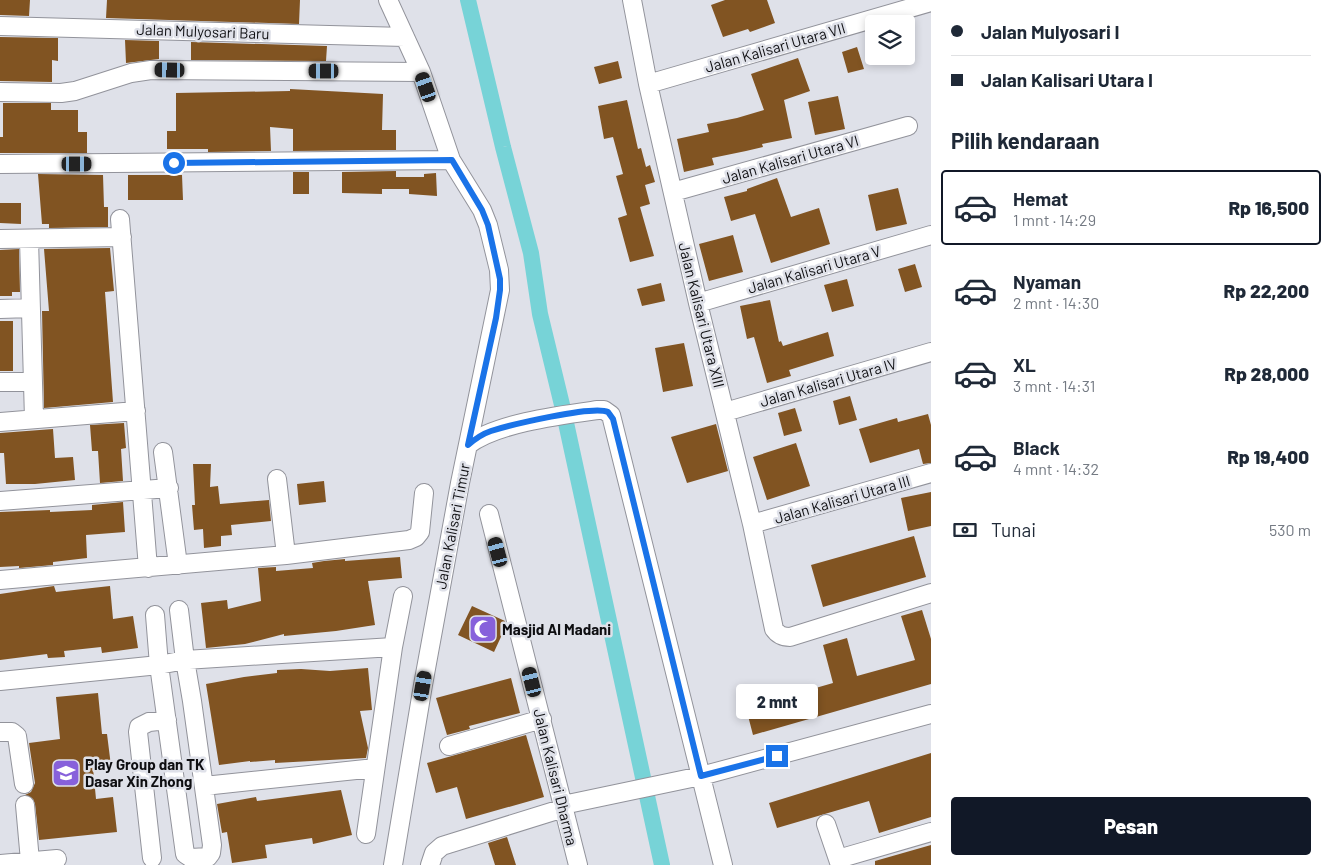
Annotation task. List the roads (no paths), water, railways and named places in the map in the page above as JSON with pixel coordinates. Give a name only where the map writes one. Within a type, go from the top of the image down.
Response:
[{"type":"street","name":"Jalan Kalisari Timur","points":[[388,0],[421,72],[452,160],[482,210],[488,225],[500,279],[496,318],[468,445],[423,686],[393,865]]},
{"type":"street","name":"Jalan Kalisari Utara XIII","points":[[632,0],[648,84],[698,303],[752,524],[776,634],[790,637],[931,593]]},
{"type":"street","name":"Jalan Kalisari Utara VII","points":[[648,84],[931,2]]},
{"type":"street","name":"Jalan Mulyosari Baru","points":[[0,26],[406,37]]},
{"type":"street","points":[[0,92],[61,93],[76,91],[131,72],[151,70],[421,72]]},
{"type":"street","name":"Jalan Kalisari Utara VI","points":[[673,192],[908,126]]},
{"type":"street","points":[[0,164],[452,160]]},
{"type":"street","points":[[120,219],[148,568]]},
{"type":"street","name":"Jalan Kalisari Utara V","points":[[698,303],[931,235]]},
{"type":"street","points":[[0,239],[122,237]]},
{"type":"street","points":[[29,239],[34,419]]},
{"type":"street","points":[[0,309],[31,308]]},
{"type":"street","name":"Jalan Kalisari Utara IV","points":[[725,412],[931,352]]},
{"type":"street","points":[[0,382],[33,382]]},
{"type":"street","points":[[468,445],[491,431],[576,413],[604,410],[611,415],[697,777],[723,865]]},
{"type":"street","points":[[0,422],[136,411]]},
{"type":"street","points":[[164,452],[178,565]]},
{"type":"street","name":"Jalan Kalisari Utara III","points":[[752,524],[931,473]]},
{"type":"street","points":[[277,479],[286,555]]},
{"type":"street","points":[[0,501],[169,488]]},
{"type":"street","points":[[0,580],[286,555],[410,540],[418,535],[421,530],[424,493]]},
{"type":"street","name":"Jalan Kalisari Dharma","points":[[488,514],[578,865]]},
{"type":"street","points":[[366,834],[393,647],[403,596]]},
{"type":"street","points":[[155,615],[159,665],[185,854],[189,857],[208,856],[212,851],[179,610]]},
{"type":"street","points":[[0,681],[159,665],[185,660],[393,647]]},
{"type":"street","points":[[430,865],[434,853],[442,846],[587,800],[697,777],[931,714]]},
{"type":"street","points":[[449,746],[542,719]]},
{"type":"street","points":[[152,858],[138,732],[139,727],[143,724],[167,720]]},
{"type":"street","points":[[0,732],[12,732],[17,736],[24,784]]},
{"type":"street","points":[[204,786],[375,768]]},
{"type":"street","points":[[25,805],[30,860]]},
{"type":"street","points":[[826,824],[839,862],[931,832]]},
{"type":"street","points":[[0,864],[57,859]]},
{"type":"waterway","points":[[468,0],[503,147],[531,253],[540,314],[563,409],[662,865]]},
{"type":"place","name":"Masjid Al Madani","points":[[483,629]]},
{"type":"place","name":"Play Group dan TK Dasar Xin Zhong","points":[[66,773]]}]
